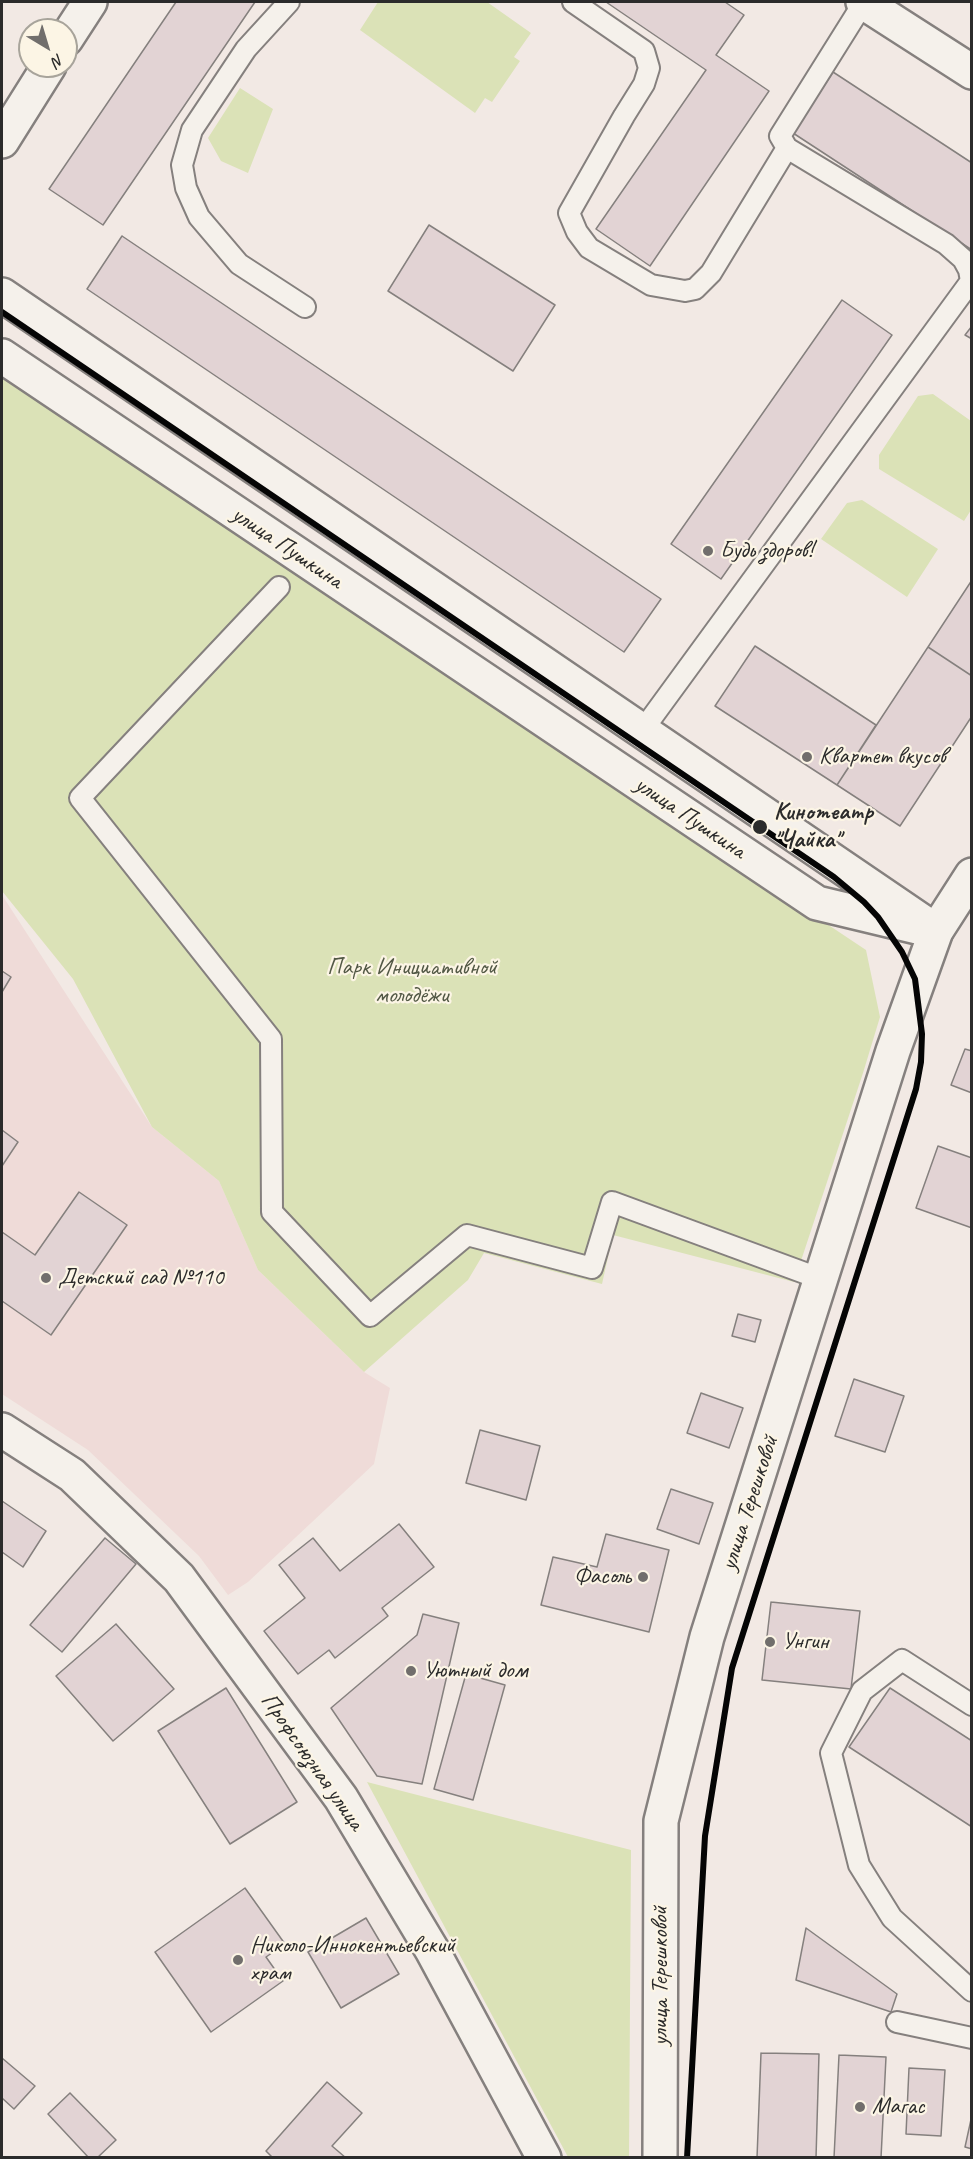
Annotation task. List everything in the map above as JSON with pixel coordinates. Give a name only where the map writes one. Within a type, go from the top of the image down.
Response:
[{"type":"street","points":[[78,20],[90,2]]},
{"type":"street","points":[[864,2],[972,72]]},
{"type":"street","points":[[2,141],[41,78]]},
{"type":"street","name":"улица Пушкина","points":[[2,295],[936,931]]},
{"type":"street","name":"улица Пушкина","points":[[2,356],[817,903],[936,931]]},
{"type":"street","name":"улица Терешковой","points":[[660,2157],[661,1821],[707,1637],[893,1051],[936,931],[972,875]]},
{"type":"street","name":"Профсоюзная улица","points":[[2,1430],[72,1475],[179,1578],[341,1798],[432,1950],[544,2157]]},
{"type":"lane","points":[[289,2],[246,49],[192,130],[182,165],[186,188],[205,225],[239,264],[305,307]]},
{"type":"lane","points":[[573,2],[644,51],[649,68],[644,84],[569,213],[577,232],[589,248],[651,285],[685,291],[695,289],[711,273],[787,148]]},
{"type":"lane","points":[[642,731],[971,281],[969,270],[963,259],[946,244],[787,148],[780,136],[864,2]]},
{"type":"lane","points":[[279,587],[80,798],[271,1039],[272,1212],[370,1316],[467,1235],[592,1268],[612,1202],[820,1279]]},
{"type":"lane","points":[[972,1705],[902,1660],[862,1691],[831,1753],[859,1865],[892,1918],[972,1991]]},
{"type":"lane","points":[[897,2022],[972,2038]]},
{"type":"shaded area","points":[[2,895],[152,1127],[219,1181],[258,1270],[364,1372],[390,1388],[374,1464],[248,1582],[228,1595],[199,1556],[88,1450],[2,1394]]},
{"type":"green space","points":[[378,2],[487,2],[531,33],[514,57],[520,61],[492,102],[485,98],[475,113],[360,30]]},
{"type":"green space","points":[[240,88],[273,109],[248,173],[221,161],[208,138]]},
{"type":"green space","name":"Парк Инициативной молодёжи","points":[[2,374],[866,950],[880,1017],[794,1282],[613,1235],[602,1284],[484,1253],[468,1280],[364,1372],[258,1270],[219,1181],[152,1127],[73,979],[2,891]]},
{"type":"green space","points":[[933,394],[971,421],[971,510],[964,521],[879,469],[879,455],[918,396]]},
{"type":"green space","points":[[862,500],[938,549],[907,597],[821,539],[847,503]]},
{"type":"green space","points":[[367,1782],[631,1850],[629,2157],[568,2157]]},
{"type":"building","points":[[176,2],[255,2],[103,225],[49,189]]},
{"type":"building","points":[[606,2],[725,2],[744,15],[716,55],[769,91],[650,266],[596,229],[706,70]]},
{"type":"building","points":[[833,72],[972,163],[972,250],[793,133]]},
{"type":"building","points":[[429,225],[555,305],[513,371],[388,291]]},
{"type":"building","points":[[122,236],[661,599],[624,652],[87,289]]},
{"type":"building","points":[[842,300],[892,335],[721,579],[671,544]]},
{"type":"building","points":[[972,326],[972,339],[965,335]]},
{"type":"building","points":[[972,580],[972,676],[928,647]]},
{"type":"building","points":[[755,646],[876,725],[837,785],[715,706]]},
{"type":"building","points":[[928,647],[972,676],[972,716],[900,826],[837,785]]},
{"type":"building","points":[[2,971],[11,977],[2,992]]},
{"type":"building","points":[[965,1049],[972,1051],[972,1093],[951,1085]]},
{"type":"building","points":[[2,1130],[18,1142],[2,1166]]},
{"type":"building","points":[[938,1146],[972,1158],[972,1228],[916,1208]]},
{"type":"building","name":"Детский сад №110","points":[[79,1192],[127,1225],[51,1335],[2,1301],[2,1232],[35,1255]]},
{"type":"building","points":[[738,1314],[761,1320],[755,1342],[732,1336]]},
{"type":"building","points":[[854,1379],[904,1396],[885,1452],[835,1436]]},
{"type":"building","points":[[701,1393],[743,1408],[729,1448],[687,1433]]},
{"type":"building","points":[[480,1430],[540,1446],[526,1500],[466,1483]]},
{"type":"building","points":[[671,1489],[713,1503],[699,1544],[657,1529]]},
{"type":"building","points":[[2,1501],[46,1531],[23,1567],[2,1552]]},
{"type":"building","points":[[399,1524],[434,1567],[382,1608],[388,1616],[335,1658],[329,1650],[298,1674],[264,1631],[305,1598],[279,1565],[313,1538],[340,1571]]},
{"type":"building","points":[[606,1534],[669,1550],[649,1632],[541,1605],[553,1557],[597,1567]]},
{"type":"building","points":[[105,1538],[136,1564],[62,1652],[30,1625]]},
{"type":"building","points":[[771,1602],[860,1611],[851,1689],[762,1680]]},
{"type":"building","name":"Уютный дом","points":[[423,1614],[459,1623],[422,1784],[377,1776],[331,1708],[417,1635]]},
{"type":"building","points":[[116,1624],[174,1689],[113,1741],[56,1676]]},
{"type":"building","points":[[466,1674],[505,1685],[473,1800],[434,1789]]},
{"type":"building","points":[[226,1688],[297,1802],[230,1844],[158,1731]]},
{"type":"building","points":[[890,1688],[972,1741],[972,1827],[849,1747]]},
{"type":"building","points":[[245,1888],[285,1944],[266,1957],[283,1981],[211,2032],[155,1952]]},
{"type":"building","points":[[366,1918],[399,1974],[341,2008],[308,1952]]},
{"type":"building","points":[[806,1928],[897,1994],[891,2012],[796,1980]]},
{"type":"building","points":[[761,2053],[819,2054],[816,2158],[757,2158]]},
{"type":"building","name":"Магас","points":[[839,2055],[886,2057],[881,2158],[834,2158]]},
{"type":"building","points":[[2,2058],[35,2086],[14,2109],[2,2098]]},
{"type":"building","points":[[909,2068],[945,2070],[941,2136],[906,2134]]},
{"type":"building","points":[[327,2082],[362,2113],[332,2146],[346,2158],[273,2158],[266,2151]]},
{"type":"building","points":[[70,2093],[116,2140],[97,2158],[89,2158],[48,2114]]},
{"type":"building","points":[[972,2115],[972,2149],[965,2147]]},
{"type":"transit line","points":[[2,312],[834,877],[878,917],[902,952],[915,979],[922,1034],[921,1062],[916,1089],[732,1668],[705,1836],[687,2158]]},
{"type":"place","name":"Будь здоров!","points":[[708,551]]},
{"type":"place","name":"Квартет вкусов","points":[[807,757]]},
{"type":"place","name":"Кинотеатр \"Чайка\"","points":[[760,827]]},
{"type":"place","name":"Детский сад №110","points":[[46,1278]]},
{"type":"place","name":"Фасоль","points":[[643,1577]]},
{"type":"place","name":"Унгин","points":[[770,1642]]},
{"type":"place","name":"Уютный дом","points":[[411,1671]]},
{"type":"place","name":"Николо-Иннокентьевский храм","points":[[238,1960]]},
{"type":"place","name":"Магас","points":[[860,2107]]}]
